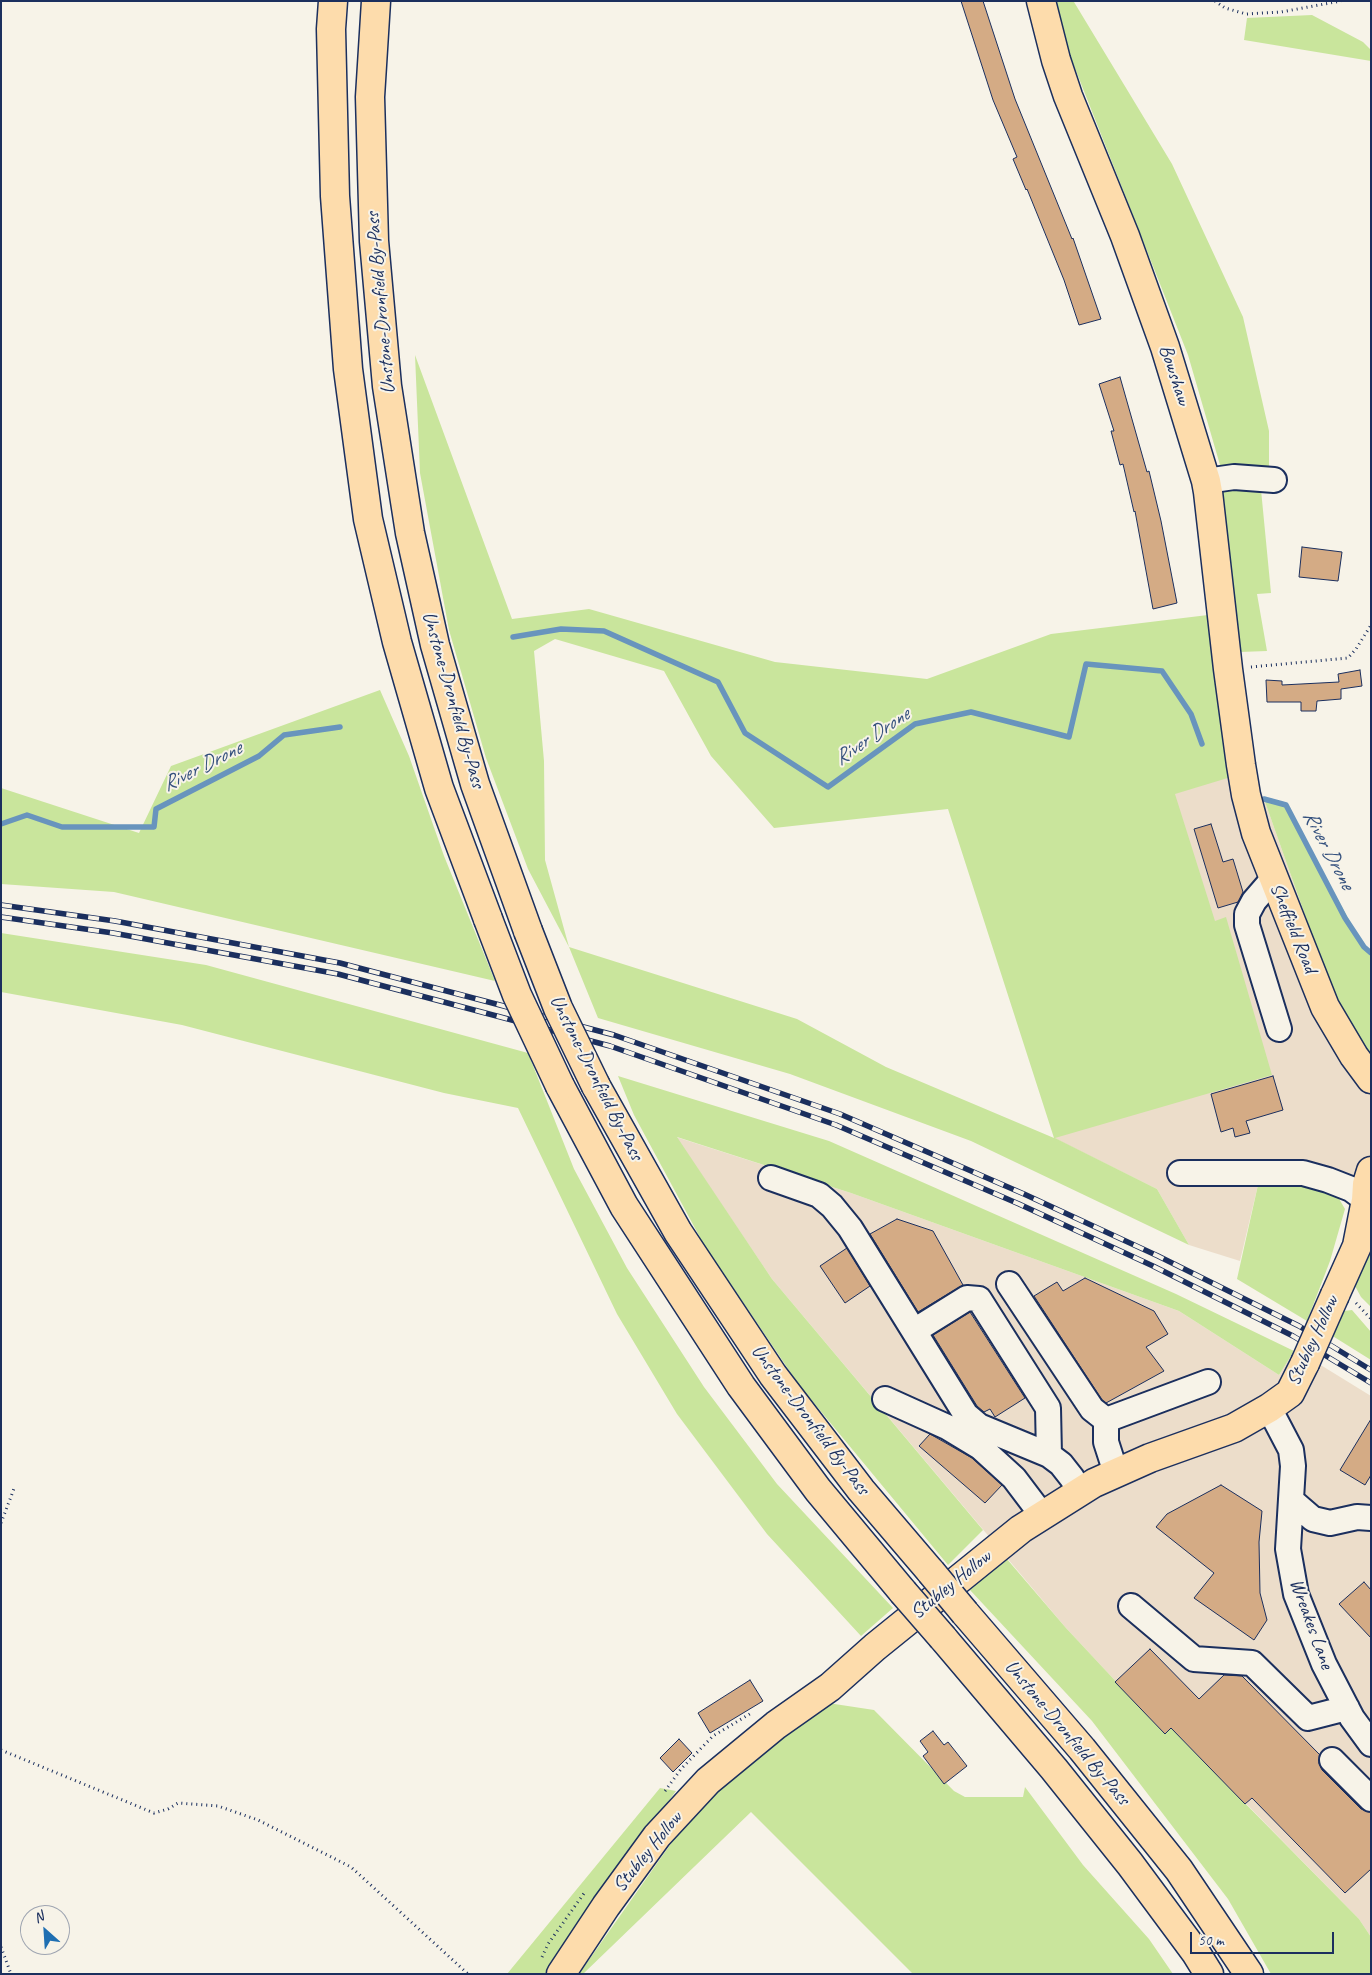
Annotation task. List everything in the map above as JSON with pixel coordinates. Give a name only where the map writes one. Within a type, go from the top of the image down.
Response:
[{"type":"main road","name":"Unstone-Dronfield By-Pass","points":[[333,1],[331,29],[335,196],[348,369],[368,519],[397,642],[439,788],[517,995],[560,1086],[624,1206],[740,1386],[818,1490],[1054,1769],[1130,1864],[1196,1953],[1209,1974]]},
{"type":"main road","name":"Unstone-Dronfield By-Pass","points":[[376,1],[370,97],[374,241],[387,386],[408,523],[435,646],[472,775],[558,1008],[596,1086],[678,1232],[774,1375],[861,1490],[1082,1749],[1179,1870],[1249,1974]]},
{"type":"main road","name":"Bowshaw","points":[[1041,1],[1056,60],[1068,96],[1125,236],[1166,347],[1206,481],[1241,765]]},
{"type":"main road","name":"Sheffield Road","points":[[1241,765],[1246,795],[1256,833],[1325,1007],[1354,1056],[1371,1080]]},
{"type":"main road","name":"Stubley Hollow","points":[[562,1974],[606,1906],[657,1836],[708,1780],[776,1725],[830,1687],[875,1647],[1021,1529],[1080,1492],[1116,1473],[1150,1458],[1234,1428],[1269,1408],[1290,1392],[1364,1238],[1369,1198],[1367,1184],[1371,1171]]},
{"type":"street","points":[[1206,481],[1234,477],[1274,480]]},
{"type":"street","points":[[1273,878],[1254,900],[1247,914],[1247,925],[1279,1029]]},
{"type":"street","points":[[1180,1173],[1303,1173],[1328,1180],[1369,1198]]},
{"type":"street","points":[[771,1178],[819,1195],[832,1206],[850,1228],[966,1414],[979,1426],[1049,1455],[1061,1464],[1080,1492]]},
{"type":"street","points":[[1009,1284],[1092,1409],[1106,1420]]},
{"type":"street","points":[[914,1331],[967,1298],[979,1299],[1048,1408],[1049,1455]]},
{"type":"street","points":[[1106,1420],[1208,1382]]},
{"type":"street","points":[[885,1399],[947,1427],[980,1447],[1014,1478],[1042,1515]]},
{"type":"street","name":"Wreakes Lane","points":[[1269,1408],[1290,1450],[1293,1466],[1288,1549],[1296,1594],[1324,1664],[1347,1708],[1371,1744]]},
{"type":"street","points":[[1106,1420],[1106,1442],[1116,1473]]},
{"type":"street","points":[[1291,1500],[1313,1519],[1330,1523],[1357,1517],[1371,1518]]},
{"type":"street","points":[[1131,1606],[1194,1659],[1252,1662],[1308,1718],[1347,1708]]},
{"type":"street","points":[[1332,1760],[1371,1799]]},
{"type":"path","points":[[1215,1],[1225,8],[1246,14],[1281,12],[1340,1]]},
{"type":"path","points":[[1228,669],[1348,658],[1371,625]]},
{"type":"path","points":[[1,1523],[15,1486]]},
{"type":"path","points":[[1,1750],[154,1813],[168,1809],[178,1803],[218,1806],[258,1820],[351,1867],[468,1974]]},
{"type":"path","points":[[1,1947],[11,1974]]},
{"type":"shaded area","points":[[1159,742],[1231,777],[1264,799],[1335,1000],[1371,1063],[1371,1164],[1366,1178],[1306,1164],[1258,1185],[1240,1261],[1189,1245],[1157,1189],[1054,1138]]},
{"type":"shaded area","points":[[676,1137],[851,1193],[1179,1311],[1279,1375],[1294,1351],[1371,1396],[1371,1937],[1359,1919],[1172,1728],[1165,1734],[1066,1628],[772,1279]]},
{"type":"green space","points":[[1055,1],[1074,2],[1172,164],[1243,317],[1269,431],[1269,469],[1259,469],[1271,593],[1257,594],[1267,651],[1240,652],[1220,465],[1188,355],[1067,48]]},
{"type":"green space","points":[[1312,15],[1363,42],[1371,50],[1371,61],[1244,40],[1247,18]]},
{"type":"green space","points":[[415,355],[512,619],[589,609],[775,662],[927,679],[1051,634],[1208,615],[1231,777],[1175,794],[1215,921],[1226,917],[1272,1075],[1055,1138],[1157,1189],[1189,1245],[971,1141],[790,1074],[598,1018],[569,947],[528,869],[486,758],[449,630],[420,473]],"holes":[[[555,639],[664,671],[711,756],[774,828],[948,809],[1054,1138],[886,1067],[797,1019],[569,947],[545,860],[544,761],[534,651]]]},
{"type":"green space","points":[[380,690],[409,756],[444,856],[495,981],[114,892],[1,884],[1,788],[139,833],[171,766]]},
{"type":"green space","points":[[1264,799],[1286,805],[1364,947],[1371,953],[1371,1063],[1335,1000]]},
{"type":"green space","points":[[1,933],[206,965],[528,1053],[574,1169],[627,1268],[704,1387],[777,1484],[893,1608],[861,1636],[767,1534],[677,1414],[617,1314],[518,1108],[444,1093],[182,1025],[1,992]]},
{"type":"green space","points":[[618,1076],[829,1141],[1176,1294],[1294,1351],[1279,1375],[1179,1311],[851,1193],[677,1137],[772,1279],[983,1530],[948,1565],[799,1385],[703,1243],[634,1115]]},
{"type":"green space","points":[[1274,1178],[1338,1197],[1345,1209],[1330,1261],[1307,1321],[1237,1279],[1258,1185]]},
{"type":"green space","points":[[1371,1249],[1371,1307],[1361,1297],[1355,1286],[1360,1268]]},
{"type":"green space","points":[[1352,1310],[1371,1332],[1371,1360],[1331,1335],[1338,1317],[1344,1311]]},
{"type":"green space","points":[[1006,1558],[1066,1628],[1165,1734],[1171,1728],[1359,1919],[1371,1937],[1371,1974],[1271,1974],[1228,1899],[1092,1721],[970,1590]]},
{"type":"green space","points":[[828,1703],[874,1710],[954,1791],[965,1797],[1023,1797],[1025,1787],[1083,1865],[1149,1939],[1173,1974],[913,1974],[751,1812],[583,1974],[579,1974],[696,1808],[812,1711]]},
{"type":"green space","points":[[660,1788],[676,1791],[586,1913],[547,1974],[507,1974]]},
{"type":"building","points":[[961,1],[983,1],[1015,99],[1073,238],[1101,319],[1079,325],[1064,280],[1013,159],[1017,157],[993,100]]},
{"type":"building","points":[[1120,377],[1147,472],[1149,471],[1177,603],[1153,609],[1135,511],[1123,464],[1120,465],[1111,431],[1114,431],[1099,384]]},
{"type":"building","points":[[1302,547],[1342,552],[1338,581],[1299,577]]},
{"type":"building","points":[[1360,670],[1362,686],[1341,689],[1341,699],[1317,701],[1316,711],[1301,711],[1301,702],[1267,702],[1266,680],[1282,681],[1282,685],[1339,682],[1338,674]]},
{"type":"building","points":[[1211,824],[1223,862],[1233,859],[1243,892],[1238,902],[1218,908],[1194,829]]},
{"type":"building","points":[[1273,1076],[1283,1110],[1246,1121],[1250,1133],[1235,1137],[1233,1128],[1221,1132],[1211,1094]]},
{"type":"building","points":[[897,1219],[933,1231],[963,1285],[918,1312],[870,1234]]},
{"type":"building","points":[[847,1248],[870,1286],[845,1303],[820,1266]]},
{"type":"building","points":[[1085,1278],[1154,1311],[1168,1334],[1146,1347],[1164,1371],[1106,1403],[1102,1400],[1034,1296],[1057,1282],[1063,1291]]},
{"type":"building","points":[[970,1312],[1025,1398],[995,1417],[990,1409],[984,1412],[977,1406],[933,1335]]},
{"type":"building","points":[[1371,1419],[1371,1475],[1365,1485],[1340,1470]]},
{"type":"building","points":[[930,1434],[972,1458],[1002,1485],[985,1503],[919,1446]]},
{"type":"building","points":[[1221,1485],[1262,1511],[1259,1542],[1260,1593],[1267,1620],[1254,1640],[1194,1598],[1214,1573],[1156,1527],[1167,1514]]},
{"type":"building","points":[[1364,1582],[1371,1590],[1371,1638],[1339,1604]]},
{"type":"building","points":[[1150,1649],[1199,1699],[1224,1675],[1242,1676],[1320,1755],[1319,1763],[1322,1770],[1361,1809],[1371,1812],[1371,1869],[1345,1893],[1252,1798],[1245,1804],[1171,1728],[1165,1734],[1115,1682]]},
{"type":"building","points":[[750,1680],[763,1701],[710,1733],[698,1713]]},
{"type":"building","points":[[933,1731],[944,1745],[948,1742],[967,1766],[944,1784],[923,1756],[928,1752],[920,1741]]},
{"type":"building","points":[[679,1739],[692,1753],[673,1772],[660,1758]]},
{"type":"waterway","name":"River Drone","points":[[513,637],[561,629],[604,631],[718,682],[745,733],[828,787],[915,724],[971,712],[1069,737],[1086,664],[1162,671],[1191,714],[1202,744]]},
{"type":"waterway","name":"River Drone","points":[[1,824],[27,815],[62,827],[154,827],[156,809],[259,756],[284,735],[340,727]]},
{"type":"waterway","name":"River Drone","points":[[1264,799],[1286,805],[1345,918],[1364,947],[1371,953]]},
{"type":"railway","points":[[1,905],[115,921],[340,963],[614,1035],[840,1114],[1024,1194],[1158,1256],[1299,1326],[1371,1370]]},
{"type":"railway","points":[[1,917],[113,933],[338,974],[610,1046],[836,1125],[1019,1204],[1153,1266],[1293,1336],[1371,1383]]}]
